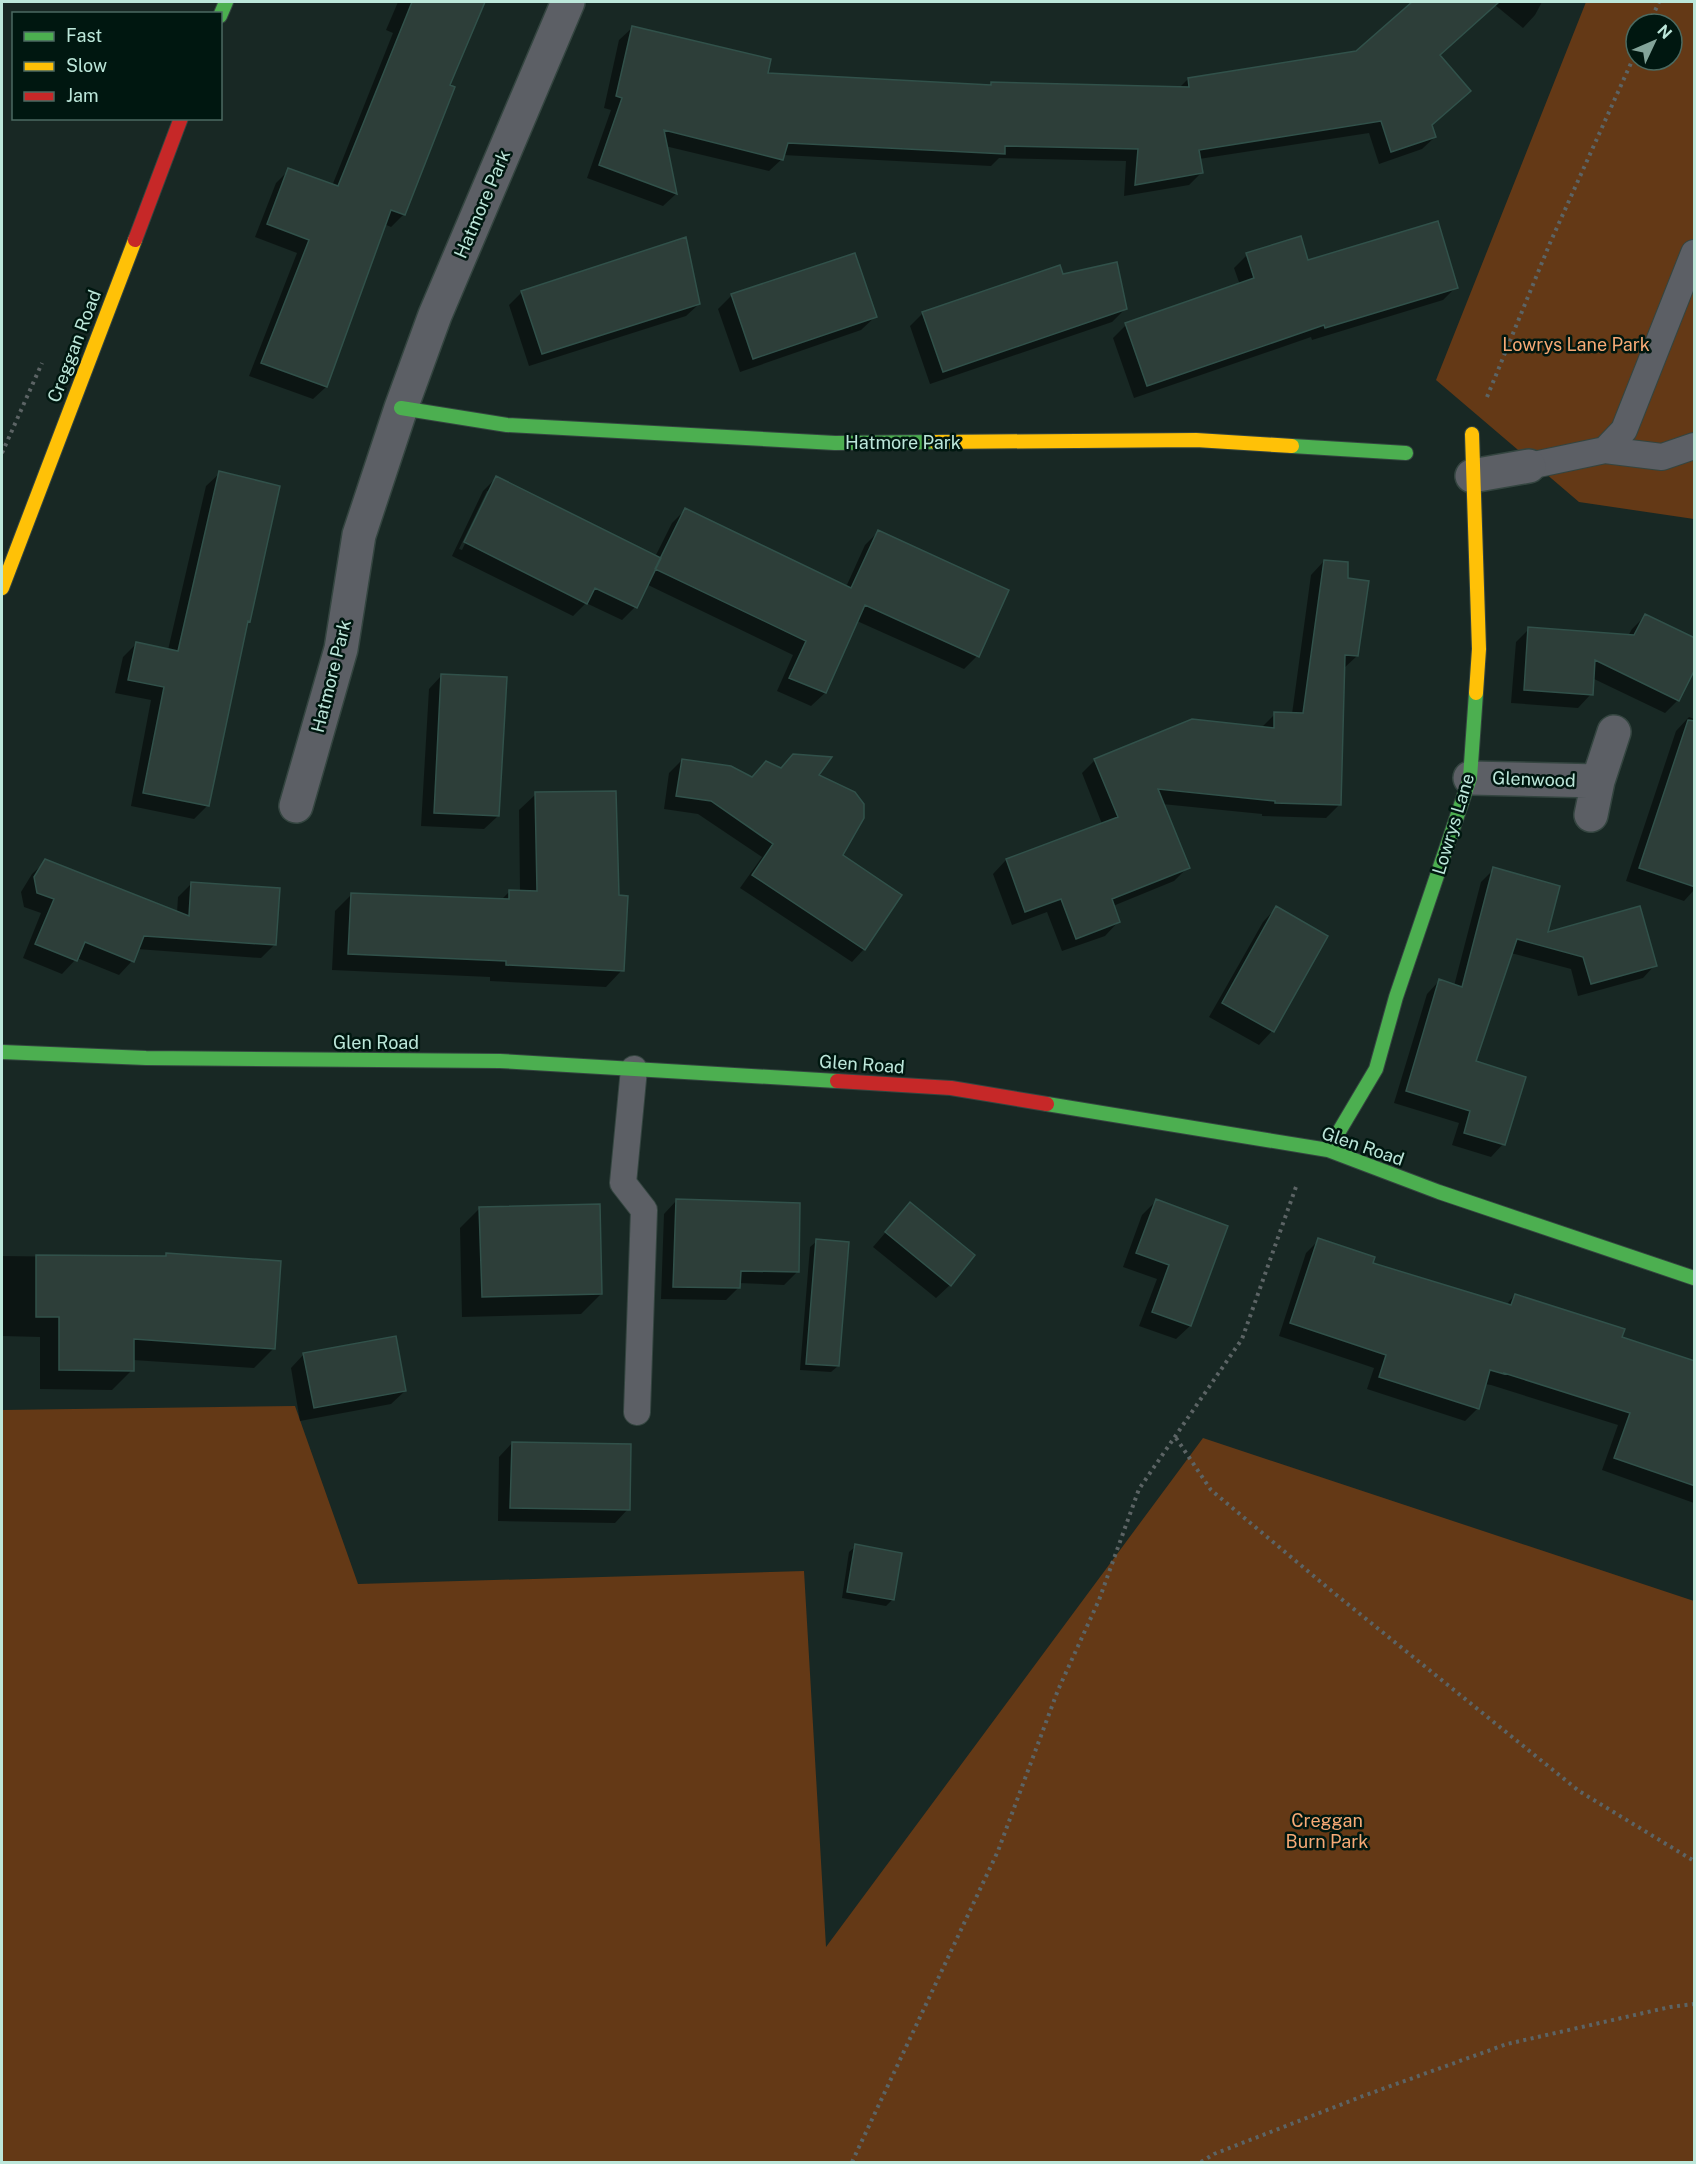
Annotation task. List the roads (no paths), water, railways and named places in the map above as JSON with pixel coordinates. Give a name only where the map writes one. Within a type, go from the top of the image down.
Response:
[{"type":"street","name":"Hatmore Park","points":[[296,806],[341,649],[359,535],[400,408],[435,315],[568,2]]},
{"type":"street","name":"Creggan Road","points":[[2,588],[180,120]]},
{"type":"street","name":"Hatmore Park","points":[[400,408],[507,425],[835,443],[1196,440],[1406,453]]},
{"type":"street","name":"Lowrys Lane","points":[[1329,1150],[1376,1069],[1396,997],[1470,778],[1479,648],[1472,434]]},
{"type":"street","points":[[1472,476],[1529,466]]},
{"type":"street","name":"Glenwood","points":[[1591,815],[1598,781],[1614,732]]},
{"type":"street","name":"Glenwood","points":[[1470,778],[1598,781]]},
{"type":"street","name":"Glen Road","points":[[2,1052],[157,1058],[500,1061],[951,1088],[1329,1150],[1439,1192],[1695,1278]]},
{"type":"lane","points":[[1605,450],[1624,429],[1695,253]]},
{"type":"lane","points":[[1529,466],[1605,450],[1662,457],[1695,446]]},
{"type":"lane","points":[[634,1069],[623,1183],[644,1210],[637,1412]]},
{"type":"park label","name":"Lowrys Lane Park","points":[[1576,344]]},
{"type":"park label","name":"Creggan Burn Park","points":[[1327,1830]]}]
